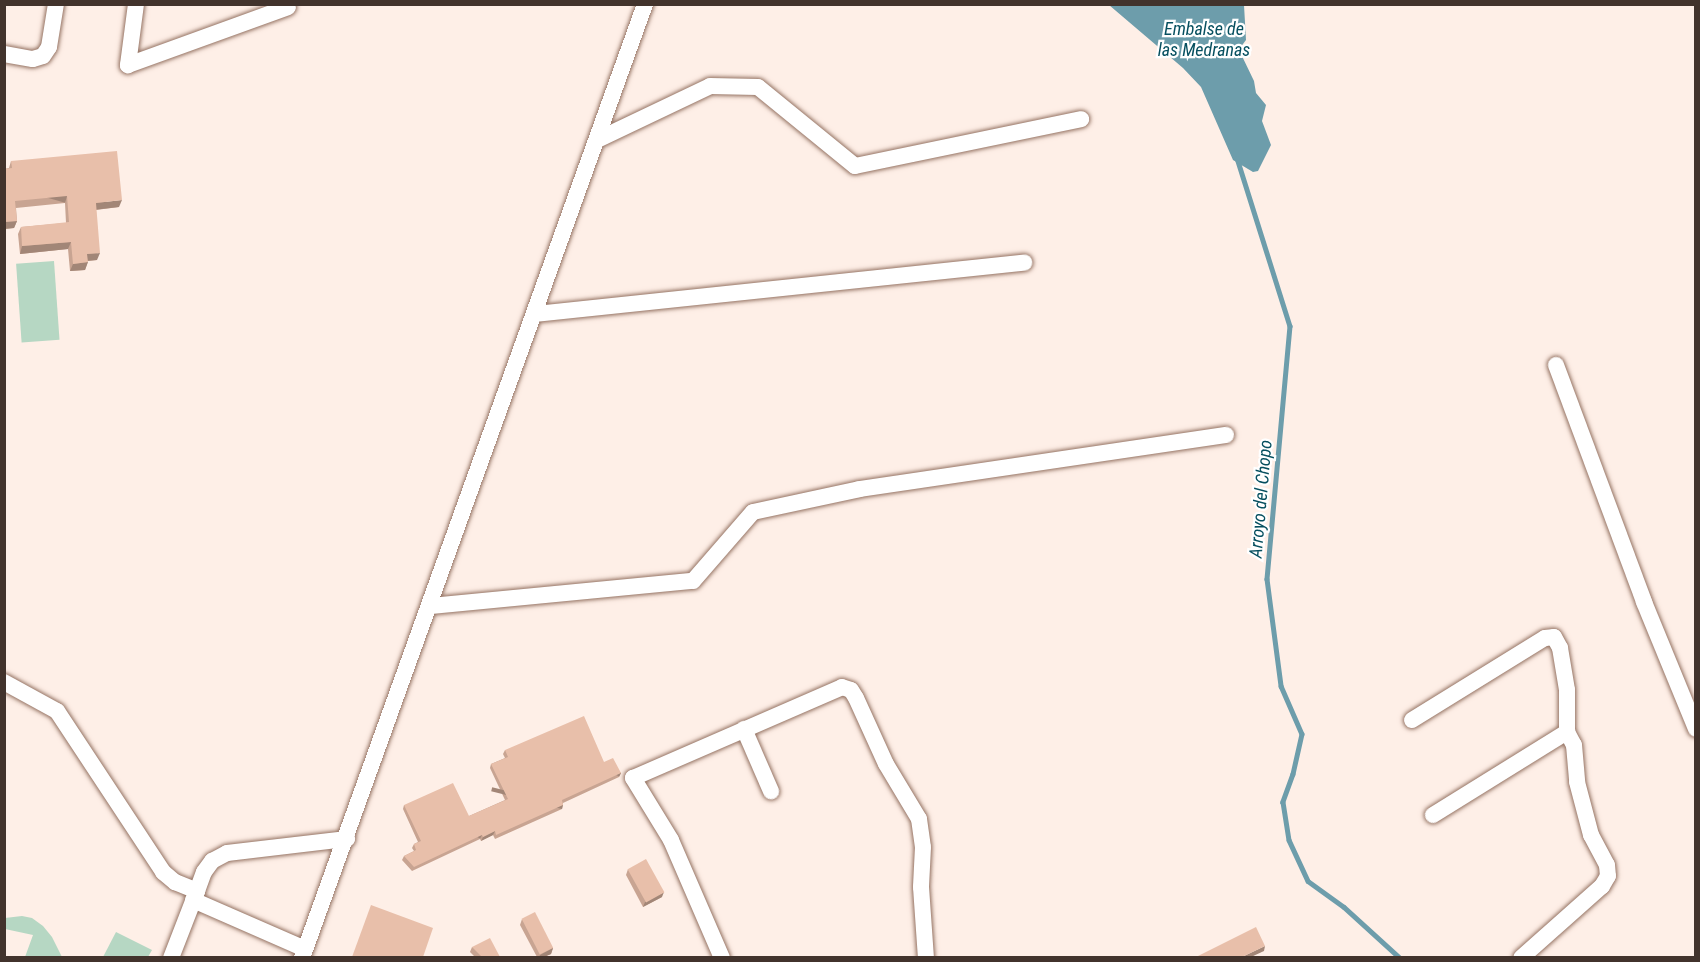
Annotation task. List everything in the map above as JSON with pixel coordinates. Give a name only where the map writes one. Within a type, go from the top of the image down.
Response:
[{"type":"street","points":[[4,54],[33,59],[43,56],[49,47],[56,4]]},
{"type":"street","points":[[136,4],[128,65],[288,7]]},
{"type":"street","points":[[4,682],[57,711],[163,872],[195,896],[304,953],[431,606],[645,4]]},
{"type":"street","points":[[597,140],[710,86],[758,87],[855,166],[1081,119]]},
{"type":"street","points":[[535,314],[1024,263]]},
{"type":"street","points":[[1556,364],[1644,602],[1695,729]]},
{"type":"street","points":[[431,606],[693,581],[753,512],[860,489],[1226,435]]},
{"type":"street","points":[[1412,720],[1536,644],[1554,637],[1560,648],[1567,690],[1567,732],[1574,745],[1582,803],[1598,852],[1607,865],[1608,876],[1602,886],[1521,957]]},
{"type":"street","points":[[722,957],[670,840],[633,778],[842,687],[851,690],[886,764],[919,819],[923,847],[921,886],[926,957]]},
{"type":"street","points":[[744,729],[771,791]]},
{"type":"street","points":[[1433,815],[1567,732]]},
{"type":"street","points":[[176,956],[204,872],[212,861],[227,853],[347,839]]},
{"type":"green space","points":[[54,261],[60,340],[22,342],[16,264]]},
{"type":"green space","points":[[22,916],[32,918],[43,926],[52,937],[62,957],[25,957],[33,935],[5,929],[5,918]]},
{"type":"green space","points":[[116,932],[152,950],[148,957],[103,957]]},
{"type":"water","name":"Embalse de las Medranas","points":[[1109,5],[1244,5],[1246,40],[1240,48],[1241,54],[1254,81],[1256,93],[1266,105],[1262,121],[1271,145],[1258,171],[1253,172],[1233,160],[1201,87],[1183,68]]},
{"type":"building","points":[[117,151],[122,200],[96,203],[100,253],[87,254],[88,262],[73,264],[71,242],[22,246],[21,227],[69,222],[67,196],[15,201],[17,221],[4,222],[4,169],[12,168],[11,161]]},
{"type":"building","points":[[584,716],[604,762],[613,758],[621,773],[562,800],[563,805],[496,835],[495,831],[483,837],[482,835],[414,867],[404,856],[416,850],[414,844],[421,841],[404,805],[453,783],[469,816],[508,799],[491,764],[508,757],[505,750]]},
{"type":"building","points":[[646,859],[664,892],[646,902],[628,869]]},
{"type":"building","points":[[371,905],[433,928],[423,957],[352,957]]},
{"type":"building","points":[[535,912],[553,948],[540,954],[522,919]]},
{"type":"building","points":[[1256,927],[1265,946],[1242,957],[1196,957]]},
{"type":"building","points":[[490,938],[500,957],[482,957],[472,947]]},
{"type":"waterway","name":"Arroyo del Chopo","points":[[1237,158],[1290,326],[1267,579],[1281,686],[1302,734],[1293,774],[1283,802],[1289,840],[1308,881],[1344,907],[1400,958]]}]
